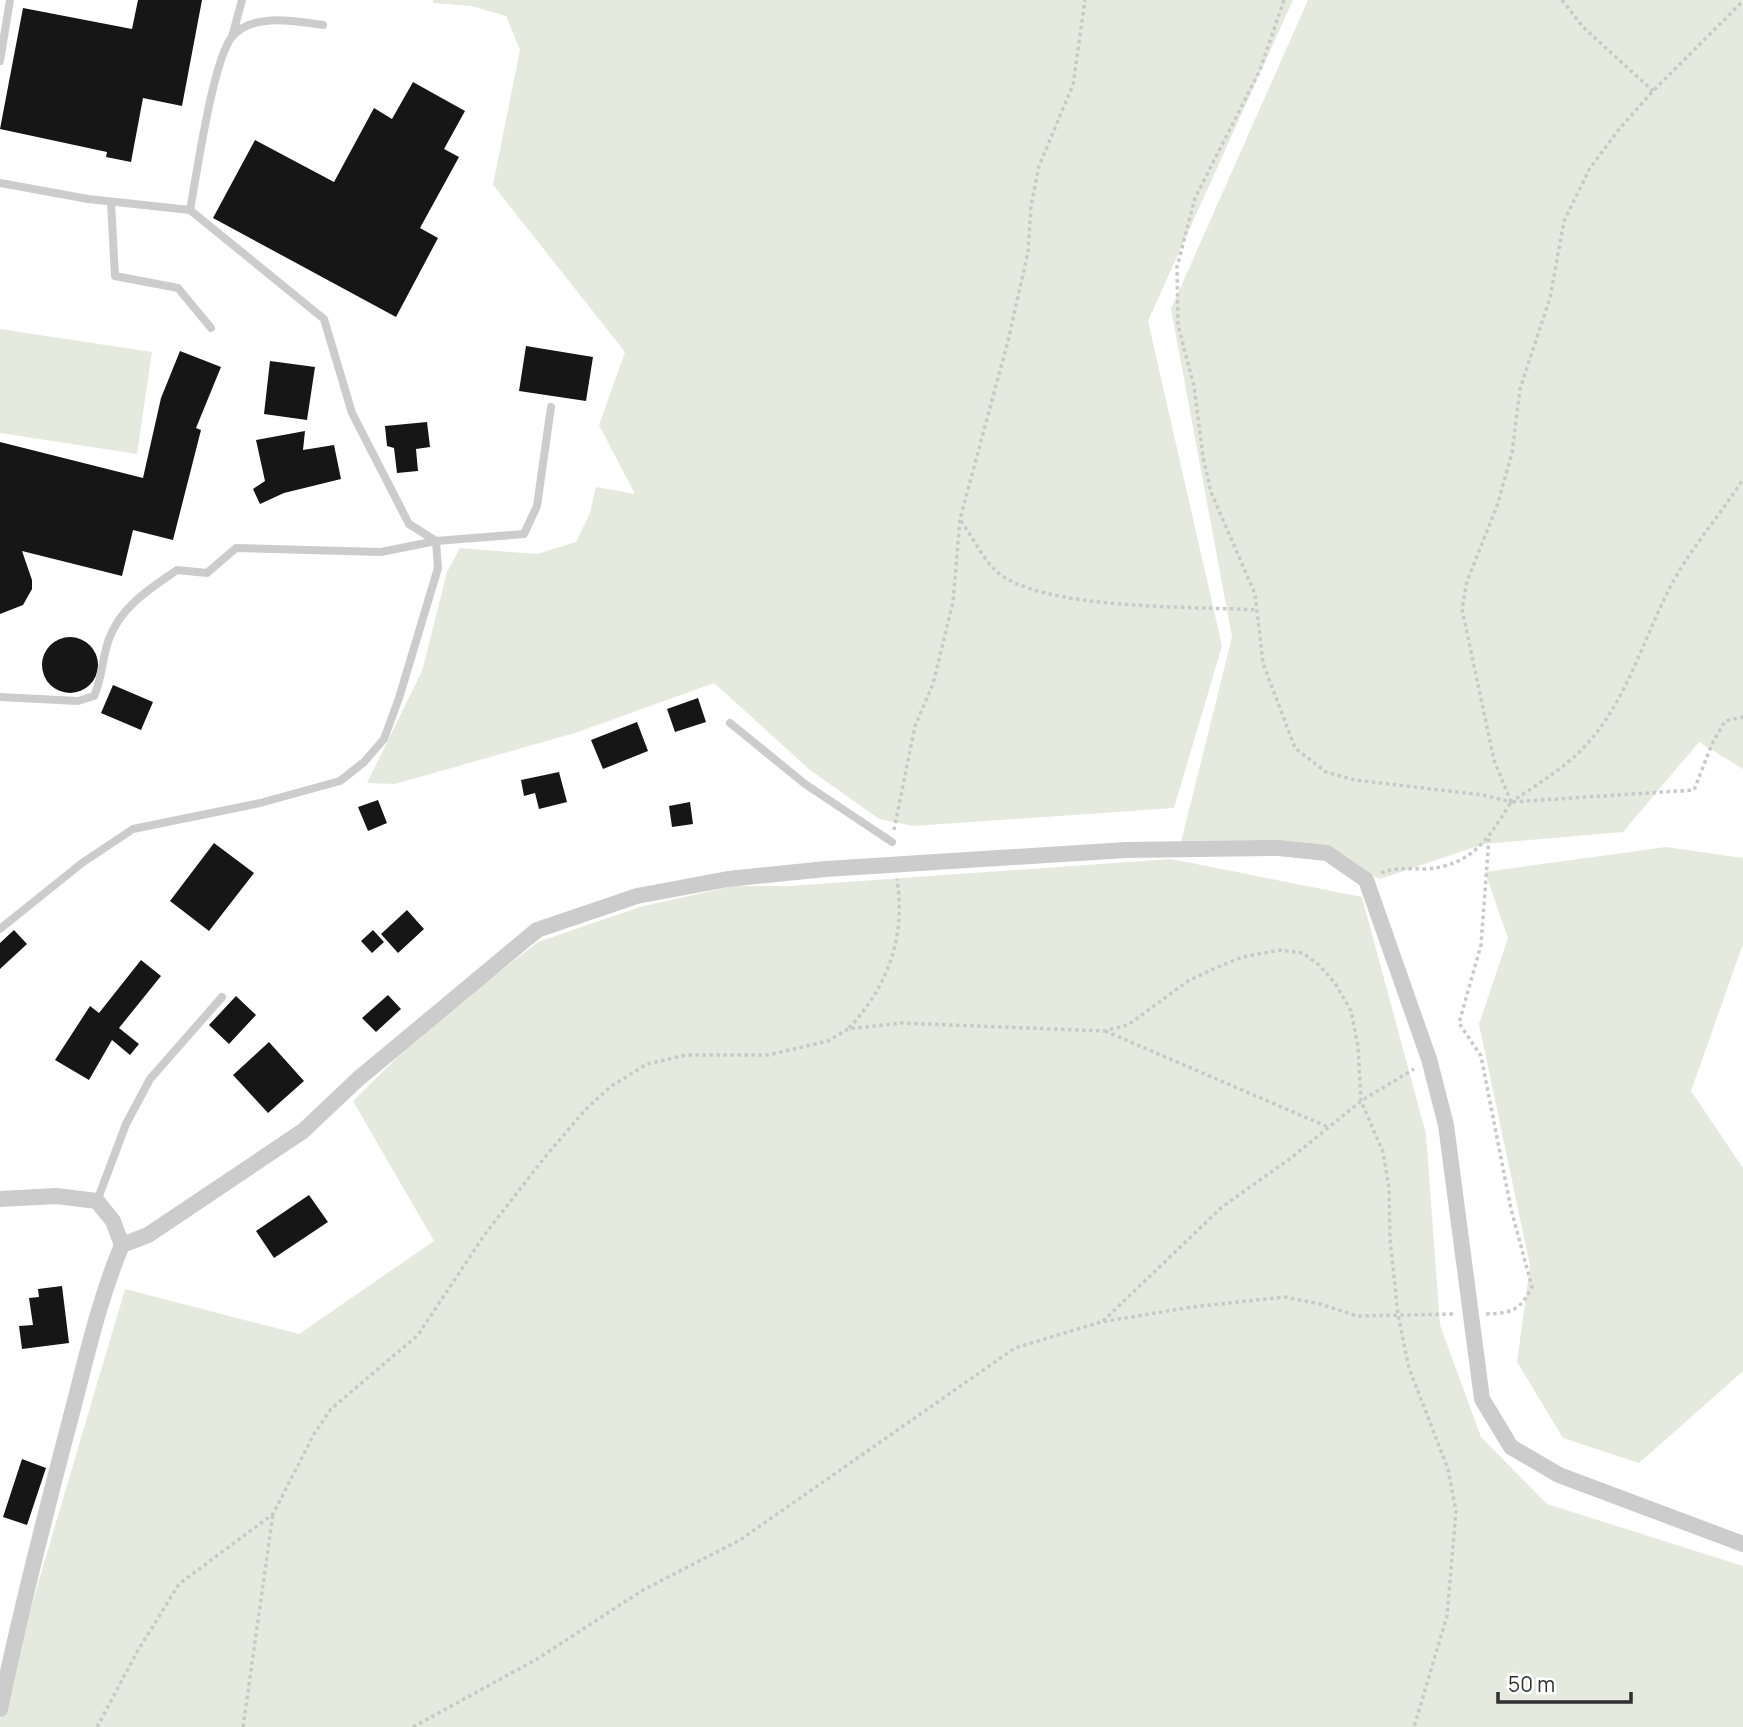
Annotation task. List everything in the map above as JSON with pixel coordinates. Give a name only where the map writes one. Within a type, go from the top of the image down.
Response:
[{"type":"street","points":[[122,1245],[148,1235],[303,1131],[358,1079],[537,930],[637,896],[728,879],[826,869],[895,867],[1126,850],[1278,848],[1327,853],[1366,880],[1429,1059],[1446,1125],[1482,1399],[1511,1447],[1559,1475],[1743,1544]]},
{"type":"street","points":[[0,1199],[56,1196],[97,1201],[113,1221],[122,1245],[109,1277],[66,1435],[19,1620],[0,1709]]},
{"type":"lane","points":[[0,61],[10,0]]},
{"type":"lane","points":[[190,210],[218,71],[232,37],[242,0]]},
{"type":"lane","points":[[232,37],[254,24],[284,19],[323,25]]},
{"type":"lane","points":[[0,183],[111,202],[190,210],[324,318],[352,414],[409,524],[436,541]]},
{"type":"lane","points":[[111,202],[115,276],[178,288],[211,328]]},
{"type":"lane","points":[[0,697],[78,701],[94,696],[104,675],[109,639],[132,602],[177,570],[208,573],[236,548],[381,552],[436,541],[524,534],[537,506],[551,407]]},
{"type":"lane","points":[[0,929],[82,863],[133,830],[260,803],[340,781],[364,762],[384,739],[399,698],[438,568],[436,541]]},
{"type":"lane","points":[[730,723],[805,783],[892,842]]},
{"type":"lane","points":[[97,1201],[126,1124],[150,1079],[222,997]]},
{"type":"path","points":[[892,842],[915,726],[933,684],[953,603],[960,519],[1008,341],[1028,253],[1031,206],[1039,166],[1073,85],[1085,0]]},
{"type":"path","points":[[1284,0],[1260,70],[1195,198],[1177,267],[1178,324],[1194,386],[1209,480],[1255,594],[1263,663],[1295,748],[1309,762],[1326,772],[1355,779],[1483,795],[1511,802],[1694,790],[1712,744],[1725,721],[1743,717]]},
{"type":"path","points":[[1562,0],[1583,27],[1653,91]]},
{"type":"path","points":[[1511,802],[1494,760],[1462,609],[1464,595],[1497,506],[1512,453],[1520,389],[1550,298],[1564,221],[1590,168],[1653,91],[1743,1]]},
{"type":"path","points":[[1366,880],[1395,867],[1426,869],[1475,853],[1489,838],[1511,802],[1561,769],[1588,743],[1610,713],[1674,581],[1703,532],[1743,479]]},
{"type":"path","points":[[960,519],[995,570],[1023,589],[1078,599],[1257,610]]},
{"type":"path","points":[[413,1727],[537,1659],[643,1590],[740,1540],[1015,1348],[1101,1322],[1192,1307],[1285,1297],[1320,1304],[1357,1316],[1504,1313],[1522,1306],[1532,1287],[1511,1209],[1481,1056],[1458,1024],[1481,945],[1489,838]]},
{"type":"path","points":[[243,1727],[273,1514],[314,1434],[331,1409],[418,1335],[485,1234],[545,1157],[586,1109],[610,1087],[647,1064],[686,1055],[768,1055],[828,1041],[848,1028],[868,1007],[895,955],[899,924],[895,867]]},
{"type":"path","points":[[848,1028],[901,1023],[1104,1031],[1128,1025],[1188,981],[1242,957],[1280,950],[1303,953],[1320,965],[1335,983],[1351,1011],[1358,1046],[1361,1101],[1385,1164],[1398,1315],[1409,1368],[1448,1469],[1456,1511],[1447,1616],[1415,1727]]},
{"type":"path","points":[[1104,1031],[1328,1128]]},
{"type":"path","points":[[1101,1322],[1222,1207],[1361,1101],[1429,1059]]},
{"type":"path","points":[[97,1727],[136,1652],[179,1584],[273,1514]]},
{"type":"shaded area","points":[[433,0],[1293,0],[1148,321],[1222,646],[1174,808],[913,826],[879,819],[810,770],[714,683],[575,733],[395,784],[367,783],[422,671],[447,572],[460,548],[537,554],[576,542],[590,513],[596,487],[635,494],[599,425],[625,352],[493,185],[520,50],[506,16],[471,6],[433,3]]},
{"type":"shaded area","points":[[1308,0],[1743,0],[1743,769],[1699,742],[1623,832],[1484,844],[1380,879],[1318,850],[1181,842],[1232,637],[1171,309]]},
{"type":"shaded area","points":[[0,329],[152,352],[137,454],[0,433]]},
{"type":"shaded area","points":[[1666,847],[1743,858],[1743,944],[1691,1091],[1743,1168],[1743,1371],[1639,1463],[1563,1438],[1517,1362],[1530,1266],[1479,1024],[1508,938],[1485,872]]},
{"type":"shaded area","points":[[1171,859],[1362,897],[1426,1134],[1440,1325],[1481,1437],[1547,1504],[1743,1566],[1743,1727],[0,1727],[0,1712],[125,1289],[299,1334],[434,1241],[353,1101],[425,1030],[538,942],[640,907],[733,886],[790,886]]},
{"type":"building","points":[[138,0],[202,0],[182,106],[143,98],[131,162],[106,157],[107,152],[0,129],[23,8],[132,29]]},
{"type":"building","points":[[413,82],[465,111],[444,149],[459,157],[420,228],[438,238],[396,317],[213,218],[255,140],[334,182],[374,108],[392,119]]},
{"type":"building","points":[[526,346],[593,357],[586,401],[519,391]]},
{"type":"building","points":[[180,351],[221,367],[196,428],[201,430],[173,540],[133,530],[122,576],[22,551],[32,580],[32,589],[23,605],[0,614],[0,442],[143,478],[161,398]]},
{"type":"building","points":[[270,361],[315,367],[307,420],[264,414]]},
{"type":"building","points":[[427,422],[430,447],[416,449],[418,471],[397,473],[394,448],[387,446],[385,426]]},
{"type":"building","points":[[305,431],[303,450],[334,445],[341,479],[284,493],[260,504],[253,489],[265,481],[256,440]]},
{"type":"building","points":[[70,637],[81,639],[90,645],[96,654],[96,676],[90,685],[81,691],[70,693],[59,691],[50,685],[44,676],[42,665],[44,654],[50,645],[59,639]]},
{"type":"building","points":[[113,685],[153,702],[141,730],[101,713]]},
{"type":"building","points":[[698,698],[706,722],[675,732],[667,709]]},
{"type":"building","points":[[637,722],[648,751],[603,769],[591,740]]},
{"type":"building","points":[[559,772],[567,802],[539,809],[535,793],[524,796],[521,780]]},
{"type":"building","points":[[378,800],[387,823],[368,831],[358,807]]},
{"type":"building","points":[[690,802],[693,824],[672,827],[669,806]]},
{"type":"building","points":[[214,843],[254,873],[209,931],[170,901]]},
{"type":"building","points":[[407,910],[424,929],[398,953],[381,934]]},
{"type":"building","points":[[14,930],[27,944],[0,969],[0,943]]},
{"type":"building","points":[[373,930],[384,942],[372,953],[361,941]]},
{"type":"building","points":[[141,960],[161,976],[119,1028],[139,1044],[130,1055],[112,1040],[89,1080],[55,1060],[90,1006],[99,1013]]},
{"type":"building","points":[[388,995],[401,1009],[376,1032],[362,1018]]},
{"type":"building","points":[[236,996],[256,1015],[229,1044],[209,1025]]},
{"type":"building","points":[[269,1042],[304,1081],[268,1113],[233,1075]]},
{"type":"building","points":[[309,1195],[328,1222],[274,1258],[256,1231]]},
{"type":"building","points":[[62,1286],[69,1343],[22,1349],[19,1326],[33,1325],[29,1298],[39,1297],[38,1289]]},
{"type":"building","points":[[22,1459],[46,1468],[27,1525],[3,1517]]}]
